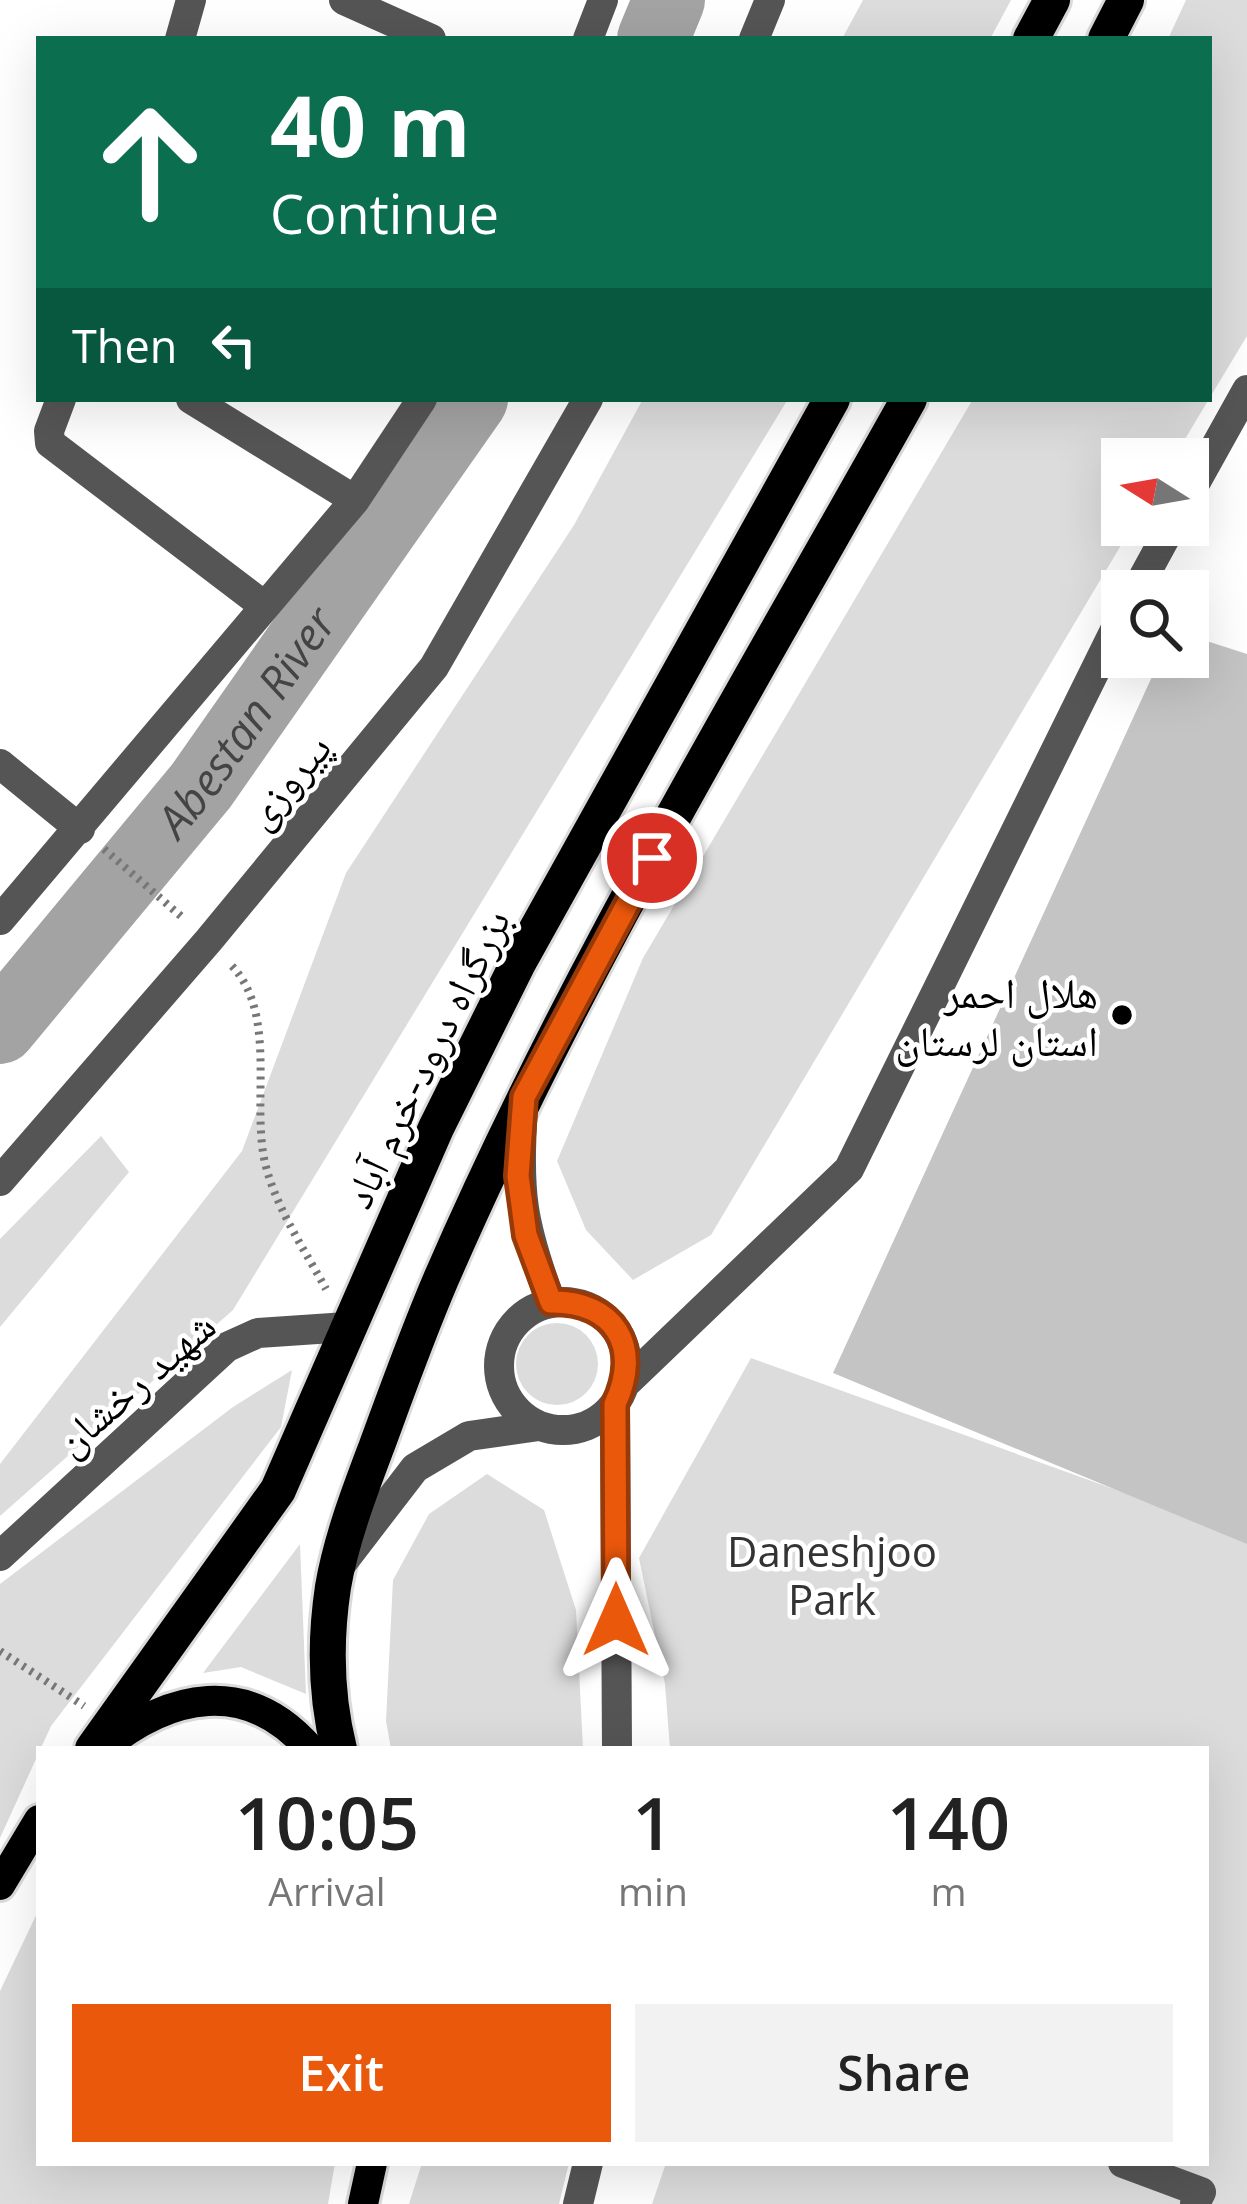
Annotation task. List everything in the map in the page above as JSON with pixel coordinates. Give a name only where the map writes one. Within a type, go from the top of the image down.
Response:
[{"type":"highway","points":[[1033,36],[1052,0]]},
{"type":"highway","points":[[1108,36],[1126,0]]},
{"type":"highway","name":"بزرگراه درود-خرم آباد","points":[[102,1741],[278,1490],[436,1128],[518,963],[830,402]]},
{"type":"highway","points":[[338,1746],[331,1717],[328,1660],[338,1568],[352,1513],[415,1340],[524,1097],[582,983],[907,402]]},
{"type":"main road","points":[[102,1741],[171,1707],[215,1699],[257,1707],[294,1731],[307,1746]]},
{"type":"main road","points":[[0,1885],[36,1825]]},
{"type":"main road","points":[[363,2204],[371,2166]]},
{"type":"street","points":[[181,36],[191,0]]},
{"type":"street","points":[[344,0],[424,36]]},
{"type":"street","points":[[589,36],[603,0]]},
{"type":"street","points":[[755,36],[770,0]]},
{"type":"street","points":[[1209,458],[1247,390]]},
{"type":"street","points":[[60,402],[49,430],[50,443],[263,604]]},
{"type":"street","points":[[196,402],[355,500]]},
{"type":"street","points":[[0,920],[355,500],[420,402]]},
{"type":"street","name":"پیروزی","points":[[0,1180],[434,668],[586,402]]},
{"type":"street","points":[[338,1568],[415,1468],[469,1436],[539,1426],[580,1428],[599,1419],[849,1169],[1101,659]]},
{"type":"street","points":[[0,764],[80,829]]},
{"type":"street","points":[[524,1097],[518,1176],[526,1235],[551,1302]]},
{"type":"street","points":[[539,1426],[508,1400],[498,1360],[514,1323],[531,1309],[573,1301],[611,1322],[623,1341],[627,1362],[620,1394],[616,1746]]},
{"type":"street","name":"شهید رخشان","points":[[0,1556],[227,1347],[258,1333],[347,1327]]},
{"type":"street","points":[[578,2204],[587,2166]]},
{"type":"street","points":[[1131,2166],[1201,2192],[1195,2204]]},
{"type":"path","points":[[80,829],[208,940],[250,984],[264,1160],[280,1205],[347,1327]]},
{"type":"path","points":[[0,1651],[102,1741]]},
{"type":"green space","points":[[863,0],[1011,0],[992,36],[844,36]]},
{"type":"green space","points":[[1186,0],[1247,0],[1247,336],[1212,394],[1212,36],[1169,36]]},
{"type":"green space","points":[[641,402],[786,402],[233,1310],[0,1516],[0,1464],[242,1151],[346,873],[574,525]]},
{"type":"green space","points":[[971,402],[1207,402],[1186,438],[1101,438],[1101,546],[1121,546],[1106,570],[1101,570],[1101,579],[711,1235],[633,1280],[586,1230],[557,1161],[643,958]]},
{"type":"green space","points":[[101,1136],[129,1172],[0,1327],[0,1239]]},
{"type":"green space","points":[[557,1323],[586,1335],[598,1364],[586,1393],[557,1405],[528,1393],[516,1364],[528,1335]]},
{"type":"green space","name":"Daneshjoo Park","points":[[751,1358],[1247,1537],[1247,2204],[652,2204],[665,2166],[1209,2166],[1209,1746],[670,1746],[665,1684],[639,1558]]},
{"type":"green space","points":[[292,1370],[281,1427],[51,1726],[42,1746],[36,1746],[36,1759],[0,1838],[0,1584],[233,1407]]},
{"type":"green space","points":[[487,1474],[544,1510],[576,1610],[583,1746],[390,1746],[386,1721],[393,1580],[429,1514]]},
{"type":"green space","points":[[300,1544],[306,1694],[241,1667],[203,1673]]},
{"type":"green space","points":[[36,1915],[36,2166],[334,2166],[328,2204],[0,2204],[0,1991]]},
{"type":"green space","points":[[421,2166],[568,2166],[559,2204],[409,2204]]},
{"type":"building","name":"هلال احمر استان لرستان","points":[[1209,642],[1247,654],[1247,1544],[833,1373],[1151,678],[1209,678]]},
{"type":"waterway","name":"Abestan River","points":[[654,36],[669,0]]},
{"type":"waterway","name":"Abestan River","points":[[0,1028],[201,786],[470,402]]},
{"type":"place","name":"هلال احمر استان لرستان","points":[[1122,1015]]},
{"type":"route","points":[[616,1620],[615,1404],[625,1384],[623,1341],[611,1322],[594,1309],[573,1301],[551,1302],[526,1235],[518,1176],[524,1097],[652,858]]}]
